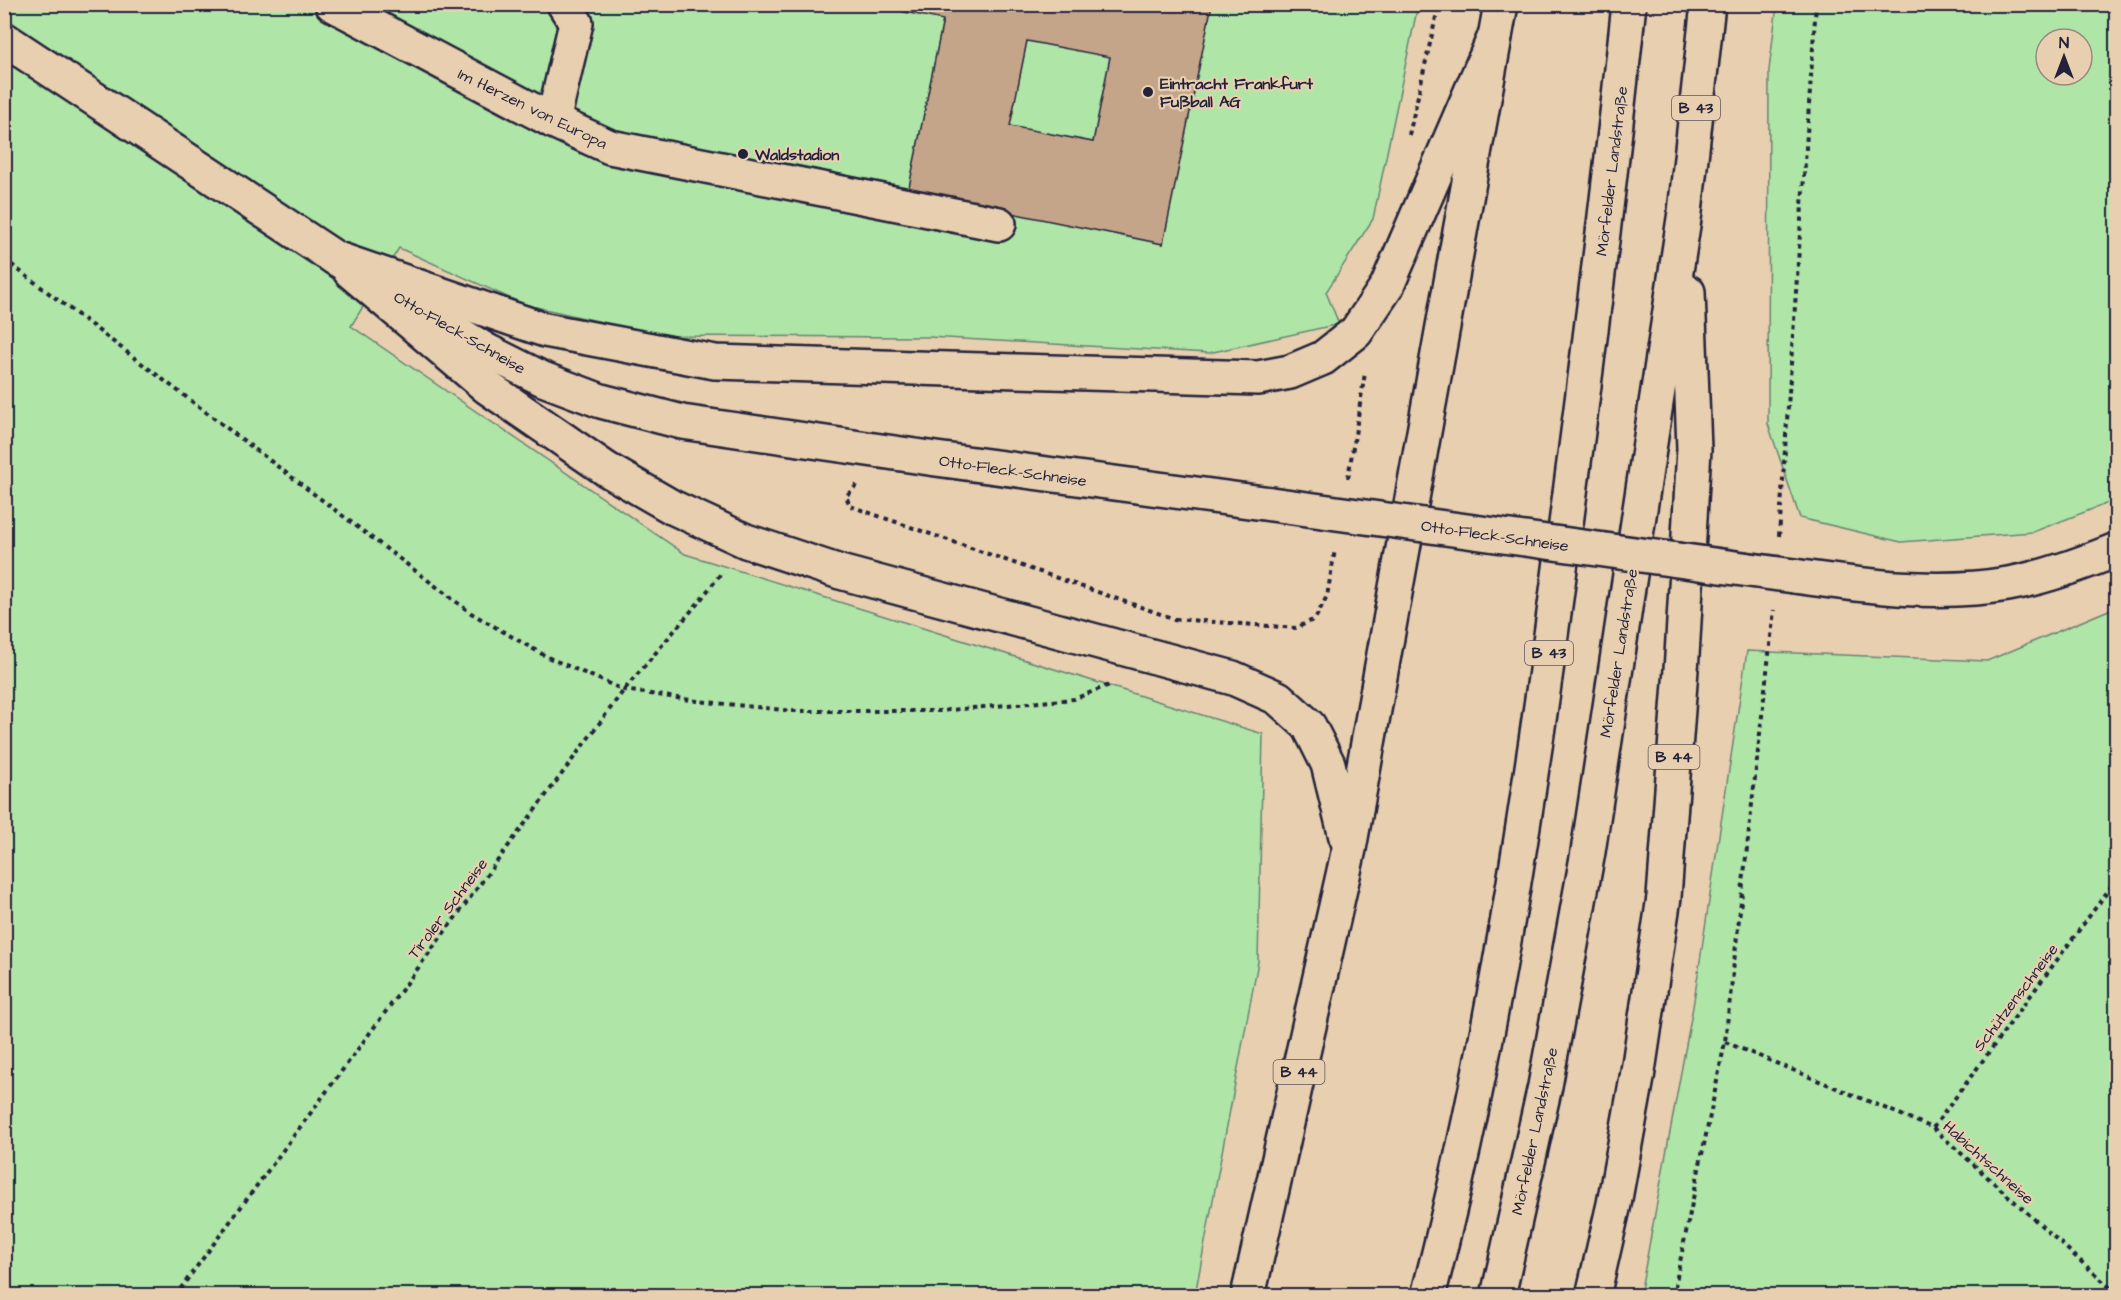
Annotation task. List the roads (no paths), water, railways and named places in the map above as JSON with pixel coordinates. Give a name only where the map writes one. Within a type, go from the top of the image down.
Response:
[{"type":"main road","name":"Im Herzen von Europa","points":[[332,4],[553,121],[610,147],[999,224]]},
{"type":"main road","name":"Mörfelder Landstraße","points":[[1428,1296],[1445,1231],[1480,1069],[1538,736],[1605,222],[1629,4]]},
{"type":"main road","name":"Mörfelder Landstraße","points":[[1498,1296],[1545,1086],[1588,852],[1685,212],[1708,4]]},
{"type":"main road","points":[[553,121],[576,11]]},
{"type":"main road","points":[[335,258],[545,330],[715,362],[1258,378],[1290,372],[1323,358],[1356,332],[1387,286],[1498,20]]},
{"type":"main road","name":"B 44","points":[[1248,1296],[1349,849],[1498,20]]},
{"type":"main road","name":"Otto-Fleck-Schneise","points":[[4,39],[335,258],[488,351],[543,379],[601,401],[682,423],[1270,504],[1785,587],[1857,585],[1933,590],[2008,584],[2073,566],[2116,550]]},
{"type":"main road","name":"B 44","points":[[1593,1296],[1614,1204],[1637,1078],[1664,897],[1682,656],[1694,449],[1685,212]]},
{"type":"main road","points":[[335,258],[487,387],[606,469],[672,507],[746,541],[840,572],[1233,678],[1278,698],[1309,726],[1328,764],[1349,849]]},
{"type":"place","name":"Eintracht Frankfurt Fußball AG","points":[[1148,92]]},
{"type":"place","name":"Waldstadion","points":[[743,154]]}]
